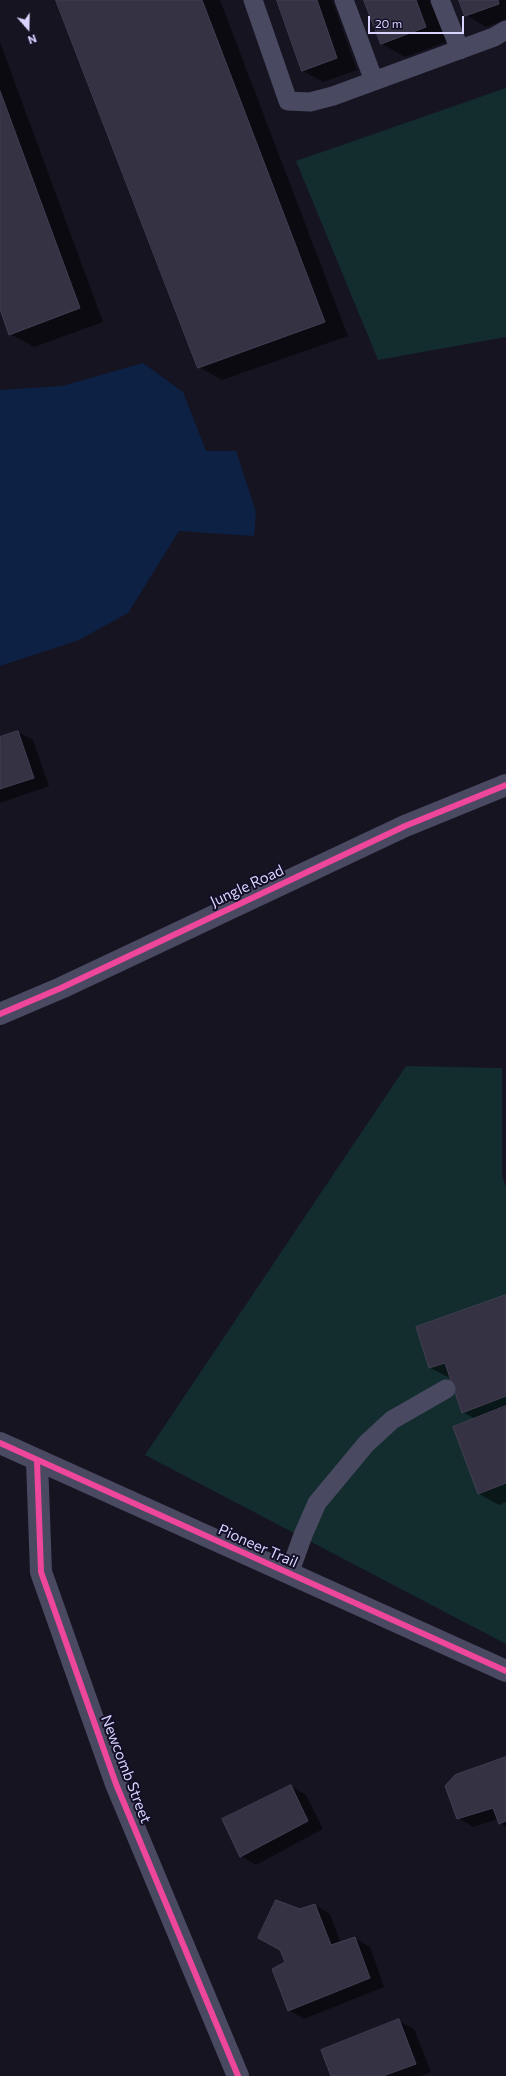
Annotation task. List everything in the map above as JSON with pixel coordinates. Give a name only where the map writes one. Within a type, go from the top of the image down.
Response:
[{"type":"street","name":"Jungle Road","points":[[0,1014],[89,975],[404,826],[506,785]]},
{"type":"street","name":"Pioneer Trail","points":[[0,1443],[506,1672]]},
{"type":"street","name":"Newcomb Street","points":[[37,1461],[41,1572],[116,1784],[238,2076]]},
{"type":"lane","points":[[253,0],[288,101],[310,102],[333,96],[460,50],[494,37],[506,30]]},
{"type":"lane","points":[[344,0],[374,81]]},
{"type":"lane","points":[[440,0],[460,50]]},
{"type":"lane","points":[[289,1574],[303,1535],[317,1503],[366,1444],[392,1420],[446,1389]]},
{"type":"green space","points":[[506,88],[506,337],[378,360],[296,161]]},
{"type":"green space","points":[[406,1066],[502,1068],[502,1176],[506,1187],[506,1644],[145,1455]]},
{"type":"water","points":[[143,363],[183,392],[206,451],[236,451],[256,512],[254,536],[179,531],[128,613],[79,640],[0,666],[0,390],[62,386]]},
{"type":"building","points":[[56,0],[202,0],[325,322],[198,368]]},
{"type":"building","points":[[277,0],[317,0],[337,58],[302,71]]},
{"type":"building","points":[[364,0],[416,0],[426,27],[381,44]]},
{"type":"building","points":[[459,0],[498,0],[499,4],[465,16]]},
{"type":"building","points":[[0,91],[80,308],[9,335],[0,309]]},
{"type":"building","points":[[18,731],[34,778],[0,789],[0,737]]},
{"type":"building","points":[[506,1295],[506,1396],[462,1413],[445,1363],[429,1368],[416,1327]]},
{"type":"building","points":[[506,1406],[506,1483],[478,1494],[453,1427]]},
{"type":"building","points":[[506,1757],[506,1821],[499,1824],[493,1808],[457,1819],[445,1786],[455,1775]]},
{"type":"building","points":[[291,1785],[308,1821],[240,1857],[222,1819]]},
{"type":"building","points":[[276,1900],[300,1909],[315,1904],[331,1945],[355,1937],[370,1978],[288,2011],[272,1969],[285,1962],[280,1950],[258,1938]]},
{"type":"building","points":[[399,2019],[416,2064],[383,2076],[331,2076],[321,2050]]},
{"type":"cycle path","points":[[0,1014],[61,988],[405,826],[506,785]]},
{"type":"cycle path","points":[[0,1443],[506,1671]]},
{"type":"cycle path","points":[[37,1461],[41,1572],[116,1784],[238,2076]]}]
